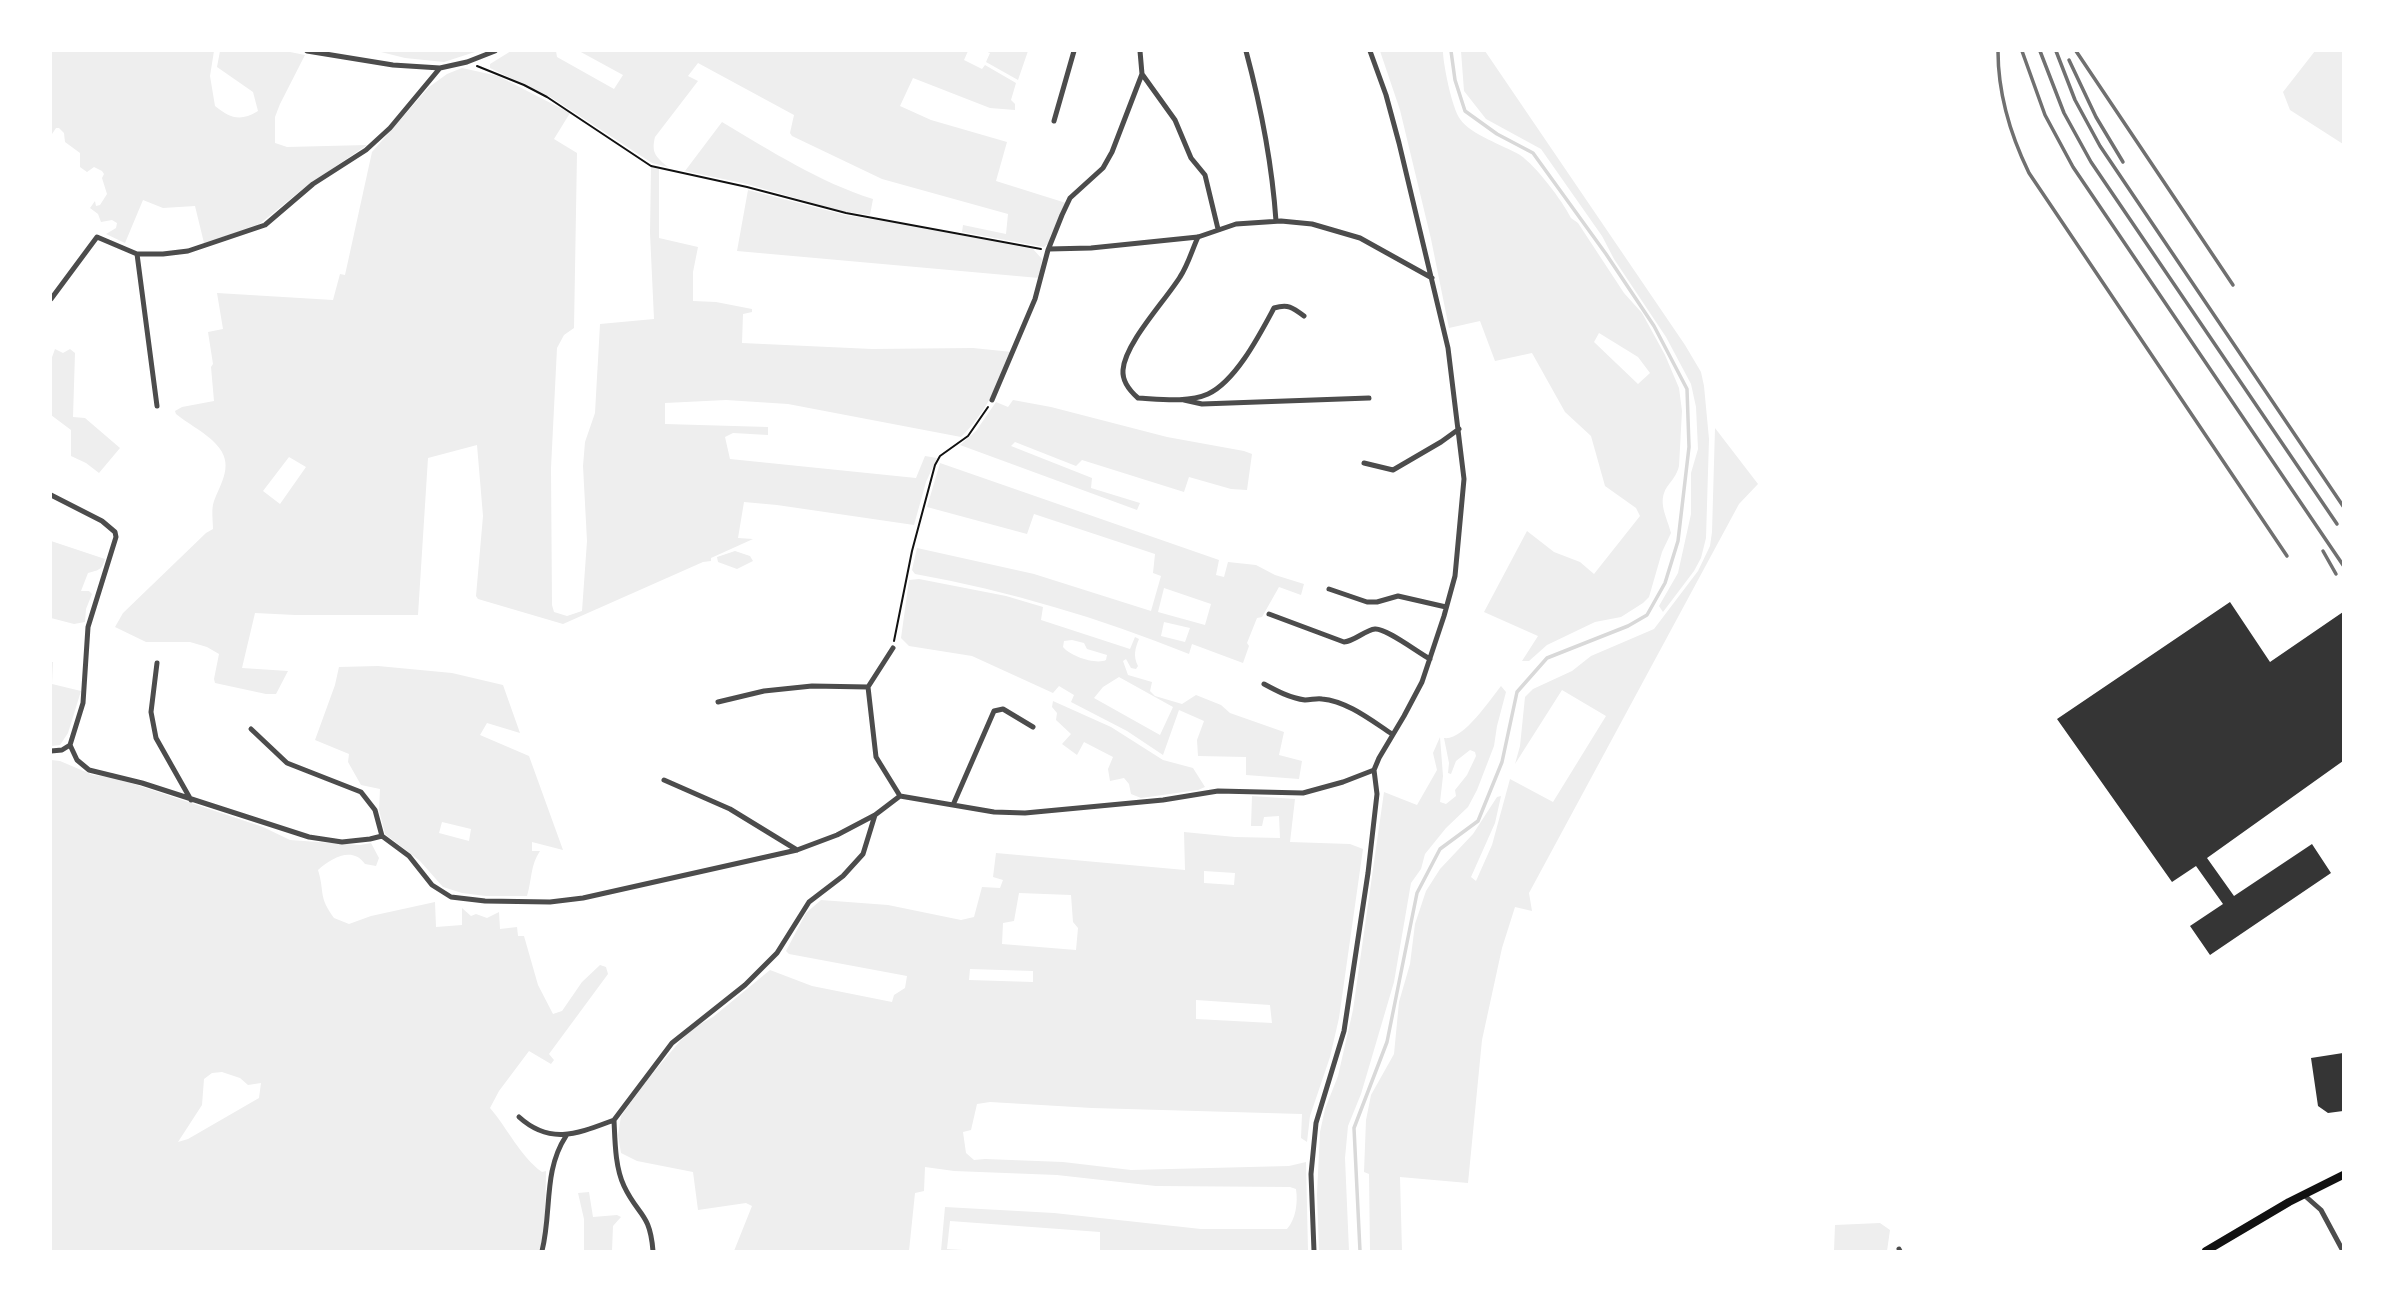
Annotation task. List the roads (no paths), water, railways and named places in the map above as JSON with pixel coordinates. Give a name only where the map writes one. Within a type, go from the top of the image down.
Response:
[{"type":"main road","points":[[2206,1251],[2343,1175]]},
{"type":"street","points":[[307,51],[393,65],[440,68],[467,62],[495,51]]},
{"type":"street","points":[[1054,121],[1074,51]]},
{"type":"street","points":[[992,400],[1035,299],[1049,250],[1070,198],[1103,168],[1112,152],[1142,74],[1140,51]]},
{"type":"street","points":[[1246,51],[1261,107],[1274,188],[1276,222]]},
{"type":"street","points":[[1314,1251],[1311,1174],[1316,1123],[1344,1031],[1370,860],[1377,794],[1374,770],[1422,681],[1430,659],[1455,576],[1464,479],[1448,348],[1399,143],[1370,51]]},
{"type":"street","points":[[51,299],[96,237],[137,254],[188,251],[265,225],[313,184],[360,154],[390,128],[440,68]]},
{"type":"street","points":[[1142,74],[1175,120],[1191,158],[1205,175],[1219,229]]},
{"type":"street","points":[[1049,250],[1198,237],[1236,224],[1312,224],[1360,238],[1432,278]]},
{"type":"street","points":[[1198,237],[1182,275],[1136,338],[1123,368],[1129,391],[1138,398],[1202,404],[1369,398]]},
{"type":"street","points":[[137,254],[157,406]]},
{"type":"street","points":[[1181,400],[1207,394],[1223,383],[1242,360],[1274,308],[1292,306],[1304,316]]},
{"type":"street","points":[[1364,463],[1393,470],[1459,429]]},
{"type":"street","points":[[51,495],[102,521],[115,531],[116,537],[88,627],[85,687],[70,745],[77,760],[89,770],[142,783],[309,837],[342,842],[382,836]]},
{"type":"street","points":[[1329,589],[1367,602],[1377,603],[1398,596],[1446,607]]},
{"type":"street","points":[[1269,614],[1344,642],[1375,629],[1391,634],[1430,659]]},
{"type":"street","points":[[893,648],[868,687],[877,757],[901,796]]},
{"type":"street","points":[[157,663],[152,712],[156,738],[191,800]]},
{"type":"street","points":[[1264,684],[1291,698],[1322,699],[1340,704],[1392,734]]},
{"type":"street","points":[[718,702],[764,691],[812,686],[868,687]]},
{"type":"street","points":[[953,805],[994,711],[1003,709],[1033,727]]},
{"type":"street","points":[[251,729],[287,763],[361,792],[375,810],[382,836],[409,856],[432,885],[451,897],[485,901],[550,902],[583,898],[797,850],[837,835],[875,815],[901,796],[994,812],[1025,813],[1163,800],[1218,791],[1303,793],[1374,770]]},
{"type":"street","points":[[51,751],[62,750],[70,745]]},
{"type":"street","points":[[664,780],[730,809],[797,850]]},
{"type":"street","points":[[519,1116],[528,1125],[566,1136],[614,1120],[672,1043],[737,992],[778,953],[809,902],[843,876],[863,854],[875,815]]},
{"type":"street","points":[[614,1120],[620,1177],[648,1222],[653,1251]]},
{"type":"street","points":[[542,1251],[546,1239],[552,1163],[566,1136]]},
{"type":"street","points":[[2304,1195],[2321,1210],[2343,1251]]},
{"type":"waterway","points":[[1360,1251],[1354,1128],[1387,1042],[1417,893],[1440,849],[1478,821],[1502,762],[1517,692],[1547,658],[1628,626],[1647,615],[1665,583],[1678,541],[1689,447],[1687,389],[1654,326],[1533,153],[1497,134],[1465,111],[1455,80],[1451,51]]},
{"type":"railway","points":[[1998,51],[2006,114],[2029,173],[2287,556]]},
{"type":"railway","points":[[2022,51],[2045,115],[2073,167],[2343,565]]},
{"type":"railway","points":[[2040,51],[2064,113],[2091,162],[2337,524]]},
{"type":"railway","points":[[2056,51],[2075,100],[2100,146],[2343,506]]},
{"type":"railway","points":[[2076,51],[2233,285]]},
{"type":"railway","points":[[2069,60],[2096,117],[2123,162]]},
{"type":"railway","points":[[2323,551],[2336,574]]}]
